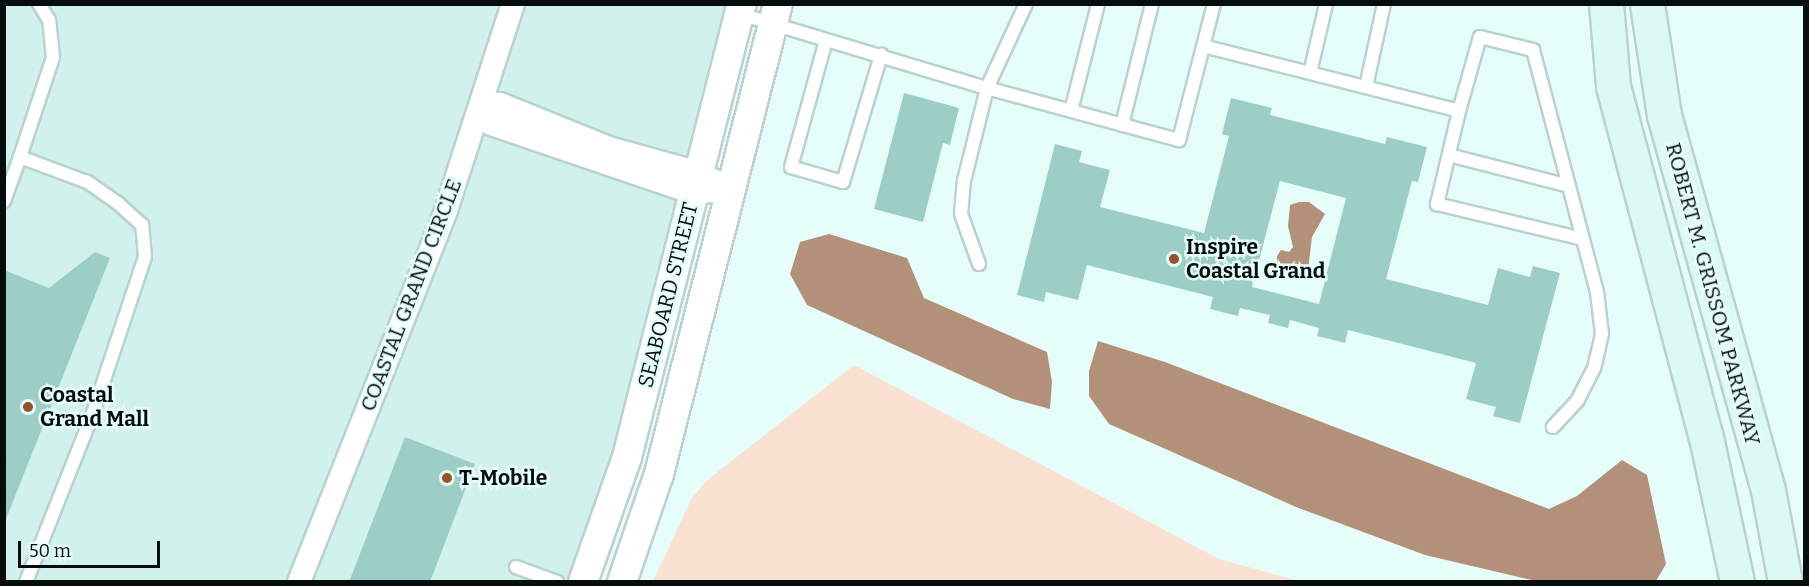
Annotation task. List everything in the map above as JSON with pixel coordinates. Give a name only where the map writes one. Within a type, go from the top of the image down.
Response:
[{"type":"main road","name":"ROBERT M. GRISSOM PARKWAY","points":[[1606,4],[1613,86],[1706,437],[1737,582]]},
{"type":"main road","name":"ROBERT M. GRISSOM PARKWAY","points":[[1647,4],[1664,116],[1768,490],[1785,582]]},
{"type":"street","name":"COASTAL GRAND CIRCLE","points":[[299,582],[446,210],[513,4]]},
{"type":"street","name":"SEABOARD STREET","points":[[583,582],[627,457],[741,9]]},
{"type":"street","name":"SEABOARD STREET","points":[[622,582],[650,508],[776,14]]},
{"type":"street","points":[[481,108],[500,104],[696,183],[731,189]]},
{"type":"lane","points":[[4,201],[53,57],[49,20],[39,4]]},
{"type":"lane","points":[[979,264],[961,214],[964,181],[987,88],[1026,4]]},
{"type":"lane","points":[[1071,111],[1098,4]]},
{"type":"lane","points":[[1122,124],[1152,4]]},
{"type":"lane","points":[[741,9],[776,14],[826,40],[987,88],[1179,140],[1214,4]]},
{"type":"lane","points":[[1310,73],[1326,4]]},
{"type":"lane","points":[[1366,87],[1384,4]]},
{"type":"lane","points":[[1553,427],[1578,400],[1594,368],[1602,334],[1597,292],[1583,239],[1569,186],[1533,50],[1480,37],[1459,111],[1437,204],[1583,239]]},
{"type":"lane","points":[[826,40],[791,167],[843,182],[881,55]]},
{"type":"lane","points":[[1203,46],[1459,111]]},
{"type":"lane","points":[[1449,155],[1569,186]]},
{"type":"lane","points":[[20,157],[87,182],[119,204],[142,225],[145,257],[93,413],[26,582]]},
{"type":"lane","points":[[516,567],[557,582]]},
{"type":"shaded area","name":"Coastal Grand Mall","points":[[4,5],[742,5],[583,581],[5,581]]},
{"type":"shaded area","points":[[1309,202],[1325,214],[1312,237],[1308,270],[1299,277],[1283,276],[1277,267],[1277,256],[1281,250],[1289,252],[1293,247],[1288,226],[1290,205]]},
{"type":"shaded area","points":[[829,234],[907,258],[924,298],[1047,352],[1052,382],[1050,409],[1013,399],[807,305],[790,274],[800,242]]},
{"type":"shaded area","points":[[1098,341],[1165,362],[1549,509],[1577,496],[1622,460],[1647,475],[1666,564],[1656,581],[1536,581],[1425,555],[1296,507],[1109,424],[1089,396],[1089,371]]},
{"type":"shaded area","points":[[854,365],[1219,559],[1299,581],[653,581],[692,498],[706,481]]},
{"type":"building","points":[[904,93],[959,108],[950,145],[943,143],[923,222],[874,209]]},
{"type":"building","name":"Inspire Coastal Grand","points":[[1231,98],[1272,108],[1270,115],[1385,144],[1387,137],[1427,147],[1418,182],[1412,181],[1386,279],[1488,305],[1498,268],[1530,277],[1533,266],[1560,273],[1520,423],[1493,416],[1496,407],[1466,399],[1476,363],[1348,330],[1345,343],[1317,336],[1319,328],[1290,320],[1288,328],[1268,323],[1270,315],[1240,308],[1238,316],[1210,309],[1213,297],[1087,265],[1078,300],[1046,292],[1044,302],[1017,295],[1055,144],[1082,151],[1079,162],[1110,170],[1100,207],[1204,233],[1229,136],[1222,134]],"holes":[[[1280,181],[1346,198],[1319,304],[1252,287]]]},
{"type":"building","name":"Coastal Grand Mall","points":[[95,252],[110,258],[4,524],[4,270],[49,288]]},
{"type":"building","points":[[405,437],[475,464],[430,582],[349,582]]},
{"type":"place","name":"Inspire Coastal Grand","points":[[1174,259]]},
{"type":"place","name":"Coastal Grand Mall","points":[[28,407]]},
{"type":"place","name":"T-Mobile","points":[[447,478]]}]
